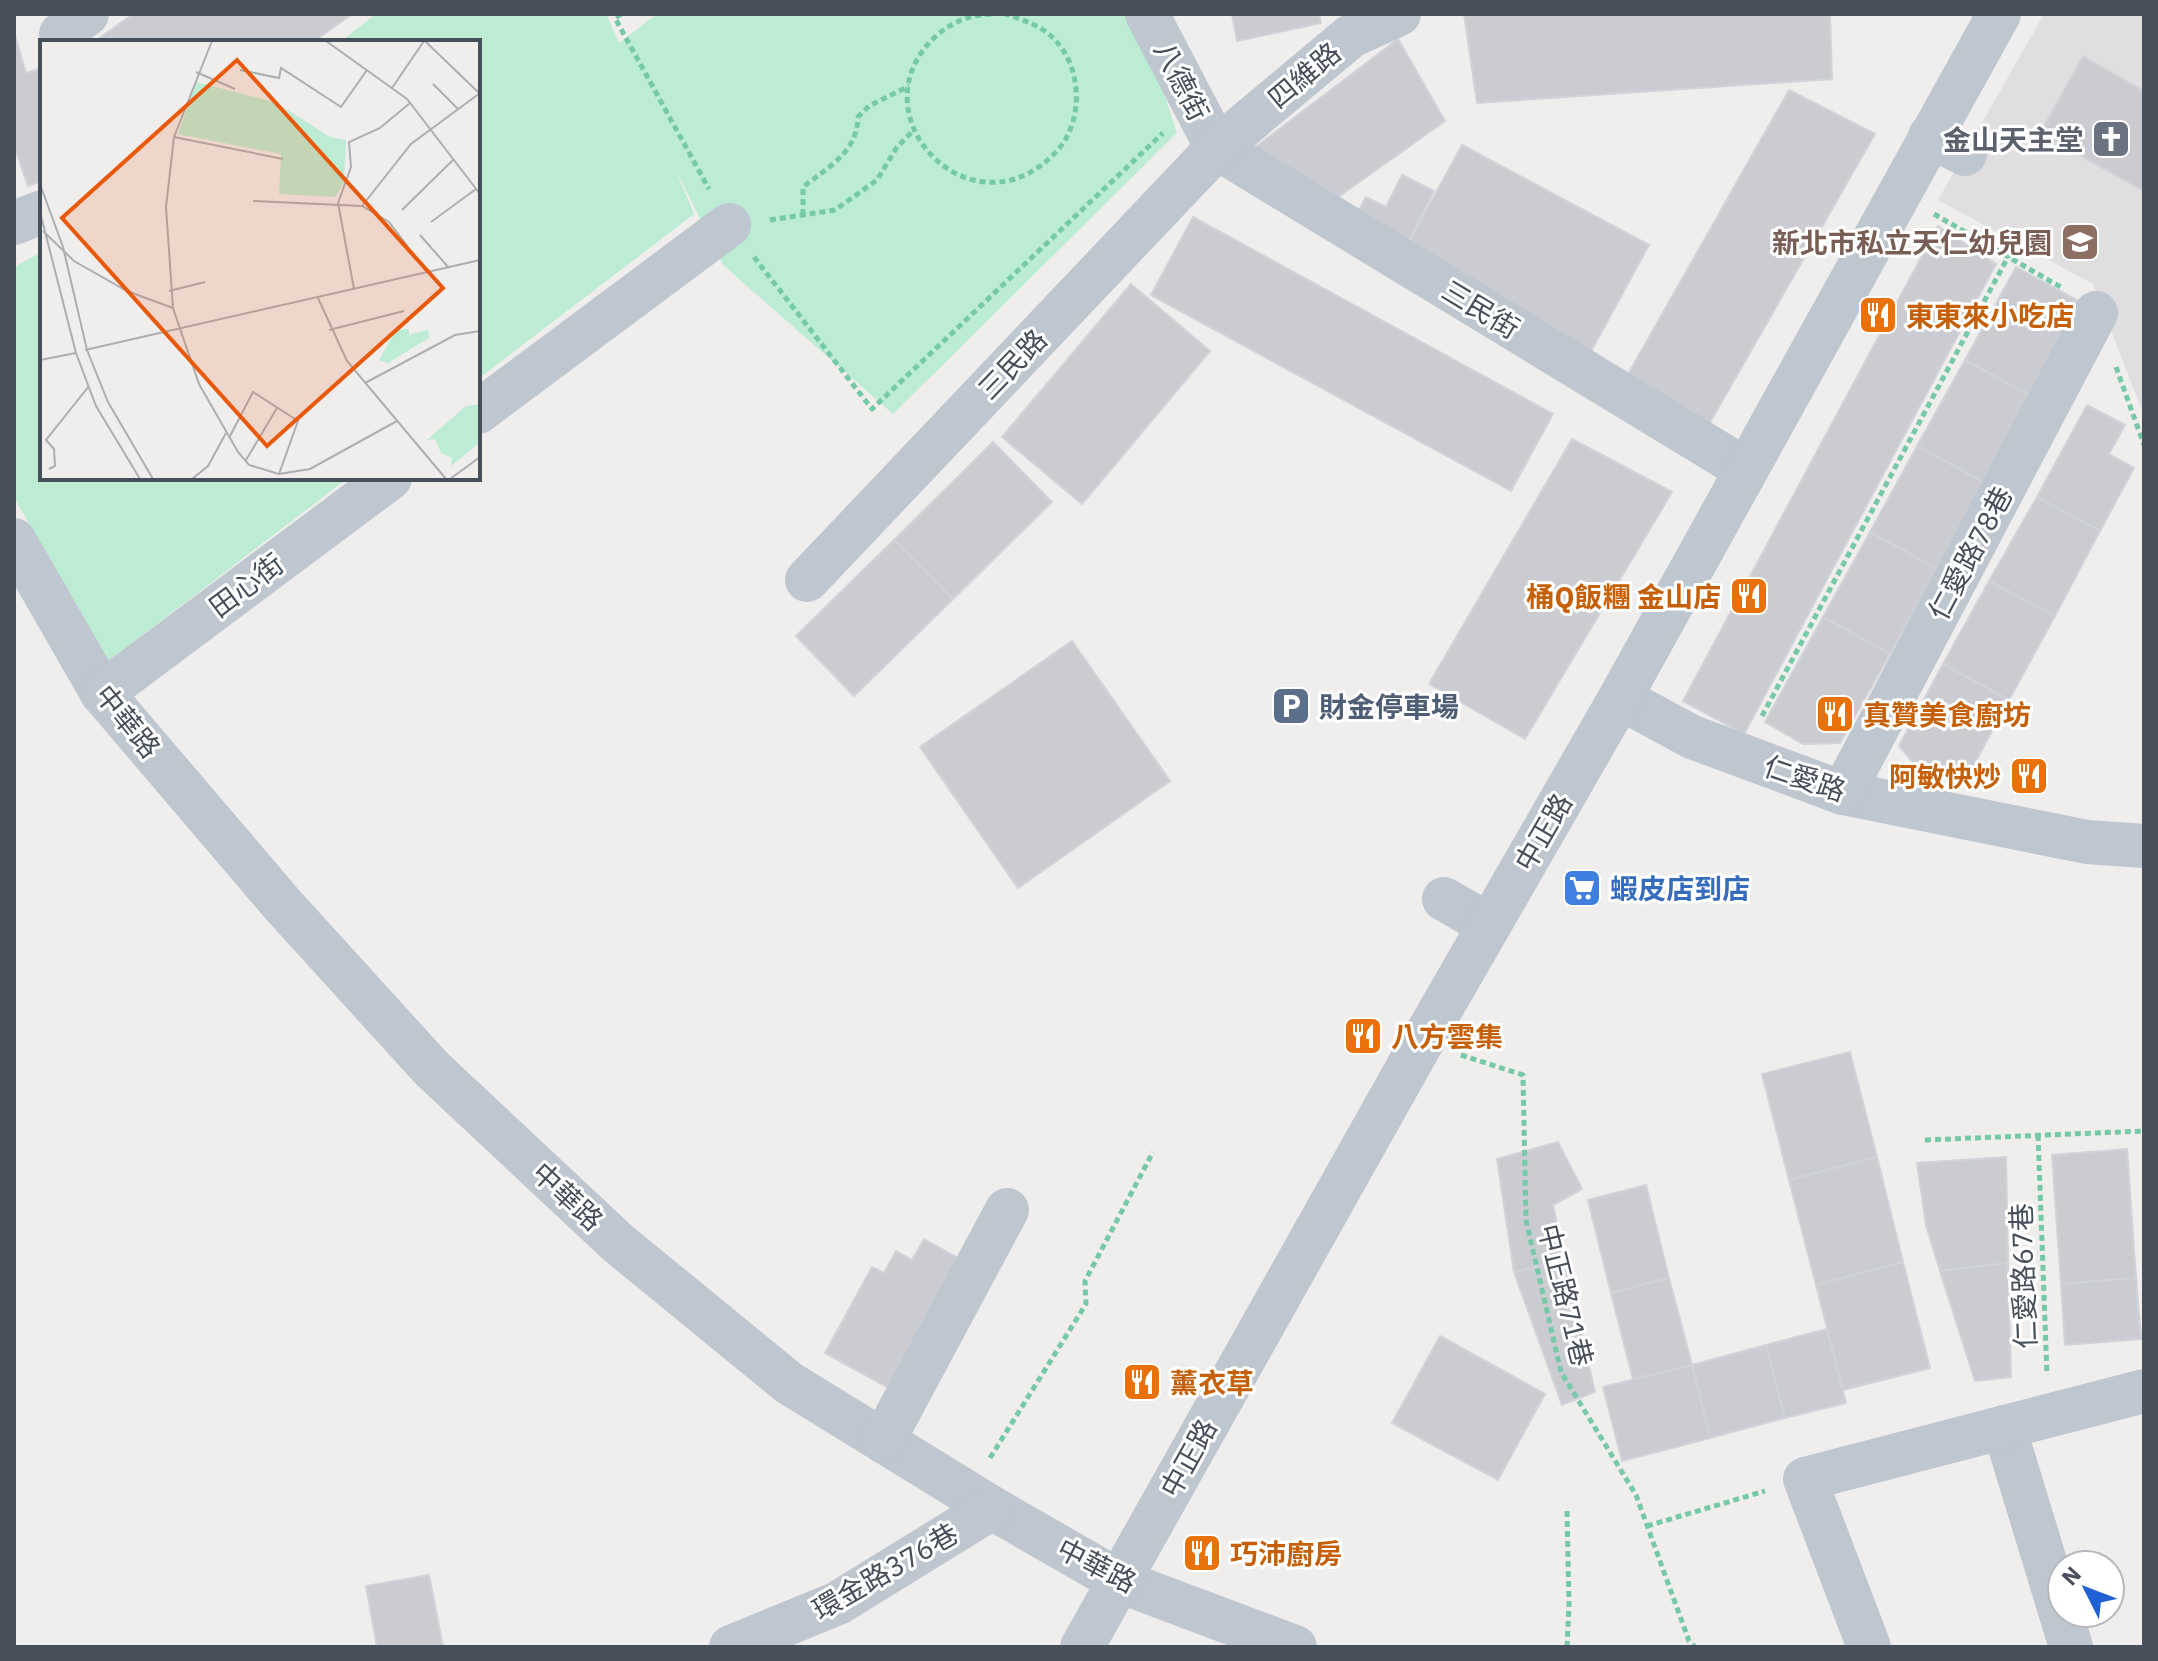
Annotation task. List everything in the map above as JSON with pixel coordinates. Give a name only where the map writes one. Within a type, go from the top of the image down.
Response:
[{"type":"street","name":"八德街","points":[[1147,14],[1217,148]]},
{"type":"street","name":"四維路","points":[[1217,148],[1349,25],[1399,14]]},
{"type":"street","name":"中正路","points":[[1082,1647],[1422,1042],[1620,698],[1898,194],[1948,145],[1999,14]]},
{"type":"street","name":"三民街","points":[[1217,148],[1745,469]]},
{"type":"street","name":"三民路","points":[[807,580],[1217,148]]},
{"type":"street","points":[[14,223],[40,213]]},
{"type":"street","points":[[480,411],[729,225]]},
{"type":"street","name":"仁愛路78巷","points":[[1843,793],[2096,313]]},
{"type":"street","name":"田心街","points":[[102,693],[387,480]]},
{"type":"street","name":"中華路","points":[[14,540],[102,693],[282,904],[432,1069],[618,1243],[789,1383],[980,1501],[1119,1581],[1295,1647]]},
{"type":"street","name":"仁愛路","points":[[1620,698],[1692,737],[1843,793],[2087,842],[2144,846]]},
{"type":"street","points":[[1444,899],[1489,925]]},
{"type":"street","points":[[883,1441],[1007,1210]]},
{"type":"street","points":[[1869,1647],[1805,1479],[2144,1391]]},
{"type":"street","points":[[2004,1427],[2071,1647]]},
{"type":"street","name":"環金路376巷","points":[[731,1647],[838,1603],[980,1501]]},
{"type":"path","points":[[621,14],[615,18],[729,225],[872,409],[1166,130]]},
{"type":"path","points":[[991,14],[974,15],[947,26],[926,46],[912,70],[907,96],[914,130],[922,147],[941,166],[965,179],[992,183],[1018,179],[1042,167],[1061,148],[1074,121],[1077,93],[1070,63],[1054,39],[1031,22],[1005,14]]},
{"type":"path","points":[[803,215],[803,187],[845,155],[857,133],[858,117],[869,106],[909,86]]},
{"type":"path","points":[[729,225],[835,210],[877,180],[897,147],[914,130]]},
{"type":"path","points":[[1898,194],[2086,301],[2096,313],[2144,445]]},
{"type":"path","points":[[1741,756],[2009,255]]},
{"type":"path","name":"中正路71巷","points":[[1422,1042],[1523,1075],[1526,1220],[1561,1372],[1636,1495],[1689,1641],[1695,1647]]},
{"type":"path","points":[[1925,1140],[2144,1131]]},
{"type":"path","name":"仁愛路67巷","points":[[2038,1135],[2049,1416]]},
{"type":"path","points":[[980,1501],[1086,1304],[1085,1281],[1153,1152]]},
{"type":"path","points":[[1647,1526],[1805,1479]]},
{"type":"path","points":[[1567,1511],[1567,1647]]},
{"type":"shaded area","name":"新北市私立天仁幼兒園","points":[[2044,14],[2144,14],[2144,416],[2093,284],[1938,200]]},
{"type":"green space","points":[[376,14],[606,14],[619,43],[657,14],[1135,14],[1139,17],[1177,133],[893,414],[723,265],[675,168],[694,214],[480,377],[480,40],[343,40]]},
{"type":"green space","points":[[40,253],[40,480],[345,480],[107,662],[14,497],[14,267]]},
{"type":"building","points":[[133,14],[352,14],[316,40],[97,40]]},
{"type":"building","points":[[1232,14],[1319,14],[1321,23],[1237,41]]},
{"type":"building","points":[[1464,14],[1830,14],[1832,79],[1477,103]]},
{"type":"building","points":[[14,32],[26,73],[40,69],[40,182],[28,186],[14,145]]},
{"type":"building","points":[[1398,39],[1445,121],[1303,222],[1245,155]]},
{"type":"building","points":[[2083,56],[2144,91],[2144,191],[2040,133]]},
{"type":"building","points":[[1789,90],[1875,134],[1704,433],[1622,385]]},
{"type":"building","points":[[1462,145],[1649,245],[1588,357],[1401,257]]},
{"type":"building","points":[[1402,175],[1434,191],[1394,271],[1341,245],[1366,197],[1386,207]]},
{"type":"building","points":[[1193,217],[1553,414],[1511,491],[1151,295]]},
{"type":"building","points":[[1938,226],[1996,264],[1744,734],[1683,701]]},
{"type":"building","points":[[2016,267],[2084,304],[2032,397],[1965,360]]},
{"type":"building","points":[[1131,284],[1210,351],[1082,504],[1002,437]]},
{"type":"building","points":[[1965,360],[2032,397],[1985,483],[1917,446]]},
{"type":"building","points":[[2087,405],[2125,425],[2109,454],[2134,468],[2100,531],[2037,497]]},
{"type":"building","points":[[1572,439],[1672,492],[1525,739],[1429,684]]},
{"type":"building","points":[[993,442],[1052,502],[953,599],[894,540]]},
{"type":"building","points":[[1917,446],[1985,483],[1937,569],[1870,532]]},
{"type":"building","points":[[2037,497],[2100,531],[2055,616],[1989,581]]},
{"type":"building","points":[[1870,532],[1937,569],[1890,654],[1823,617]]},
{"type":"building","points":[[894,540],[953,599],[854,696],[796,636]]},
{"type":"building","points":[[1989,581],[2055,616],[2009,700],[1943,664]]},
{"type":"building","points":[[1823,617],[1890,654],[1840,743],[1803,744],[1765,722]]},
{"type":"building","points":[[1072,641],[1170,781],[1018,888],[920,747]]},
{"type":"building","points":[[1943,664],[2009,700],[1964,783],[1919,770],[1899,746]]},
{"type":"building","points":[[1850,1052],[1877,1157],[1789,1180],[1762,1074]]},
{"type":"building","points":[[1558,1142],[1582,1189],[1553,1205],[1565,1261],[1514,1272],[1497,1159]]},
{"type":"building","points":[[2127,1149],[2136,1278],[2061,1284],[2052,1155]]},
{"type":"building","points":[[1877,1157],[1903,1262],[1816,1285],[1789,1180]]},
{"type":"building","points":[[2006,1157],[2008,1263],[1940,1271],[1926,1225],[1917,1163]]},
{"type":"building","points":[[1646,1185],[1669,1278],[1611,1293],[1588,1200]]},
{"type":"building","points":[[924,1239],[963,1261],[892,1390],[825,1353],[872,1267],[884,1273],[896,1251],[912,1260]]},
{"type":"building","points":[[1565,1261],[1595,1392],[1562,1405],[1514,1272]]},
{"type":"building","points":[[1903,1262],[1930,1368],[1843,1390],[1816,1285]]},
{"type":"building","points":[[2008,1263],[2011,1377],[1975,1381],[1940,1271]]},
{"type":"building","points":[[1669,1278],[1692,1365],[1633,1379],[1611,1293]]},
{"type":"building","points":[[2136,1278],[2141,1339],[2065,1345],[2061,1284]]},
{"type":"building","points":[[1827,1329],[1846,1403],[1785,1418],[1766,1345]]},
{"type":"building","points":[[1440,1336],[1545,1394],[1498,1480],[1392,1423]]},
{"type":"building","points":[[1766,1345],[1785,1418],[1710,1438],[1692,1365]]},
{"type":"building","points":[[1692,1365],[1710,1438],[1622,1461],[1603,1387]]},
{"type":"building","points":[[429,1575],[443,1647],[377,1647],[366,1586]]},
{"type":"place","name":"金山天主堂","points":[[2111,139]]},
{"type":"place","name":"新北市私立天仁幼兒園","points":[[2080,242]]},
{"type":"place","name":"東東來小吃店","points":[[1878,315]]},
{"type":"place","name":"桶Q飯糰 金山店","points":[[1749,596]]},
{"type":"place","name":"財金停車場","points":[[1291,706]]},
{"type":"place","name":"真贊美食廚坊","points":[[1835,714]]},
{"type":"place","name":"阿敏快炒","points":[[2029,776]]},
{"type":"place","name":"蝦皮店到店","points":[[1582,888]]},
{"type":"place","name":"八方雲集","points":[[1363,1036]]},
{"type":"place","name":"薰衣草","points":[[1142,1382]]},
{"type":"place","name":"巧沛廚房","points":[[1202,1553]]}]
